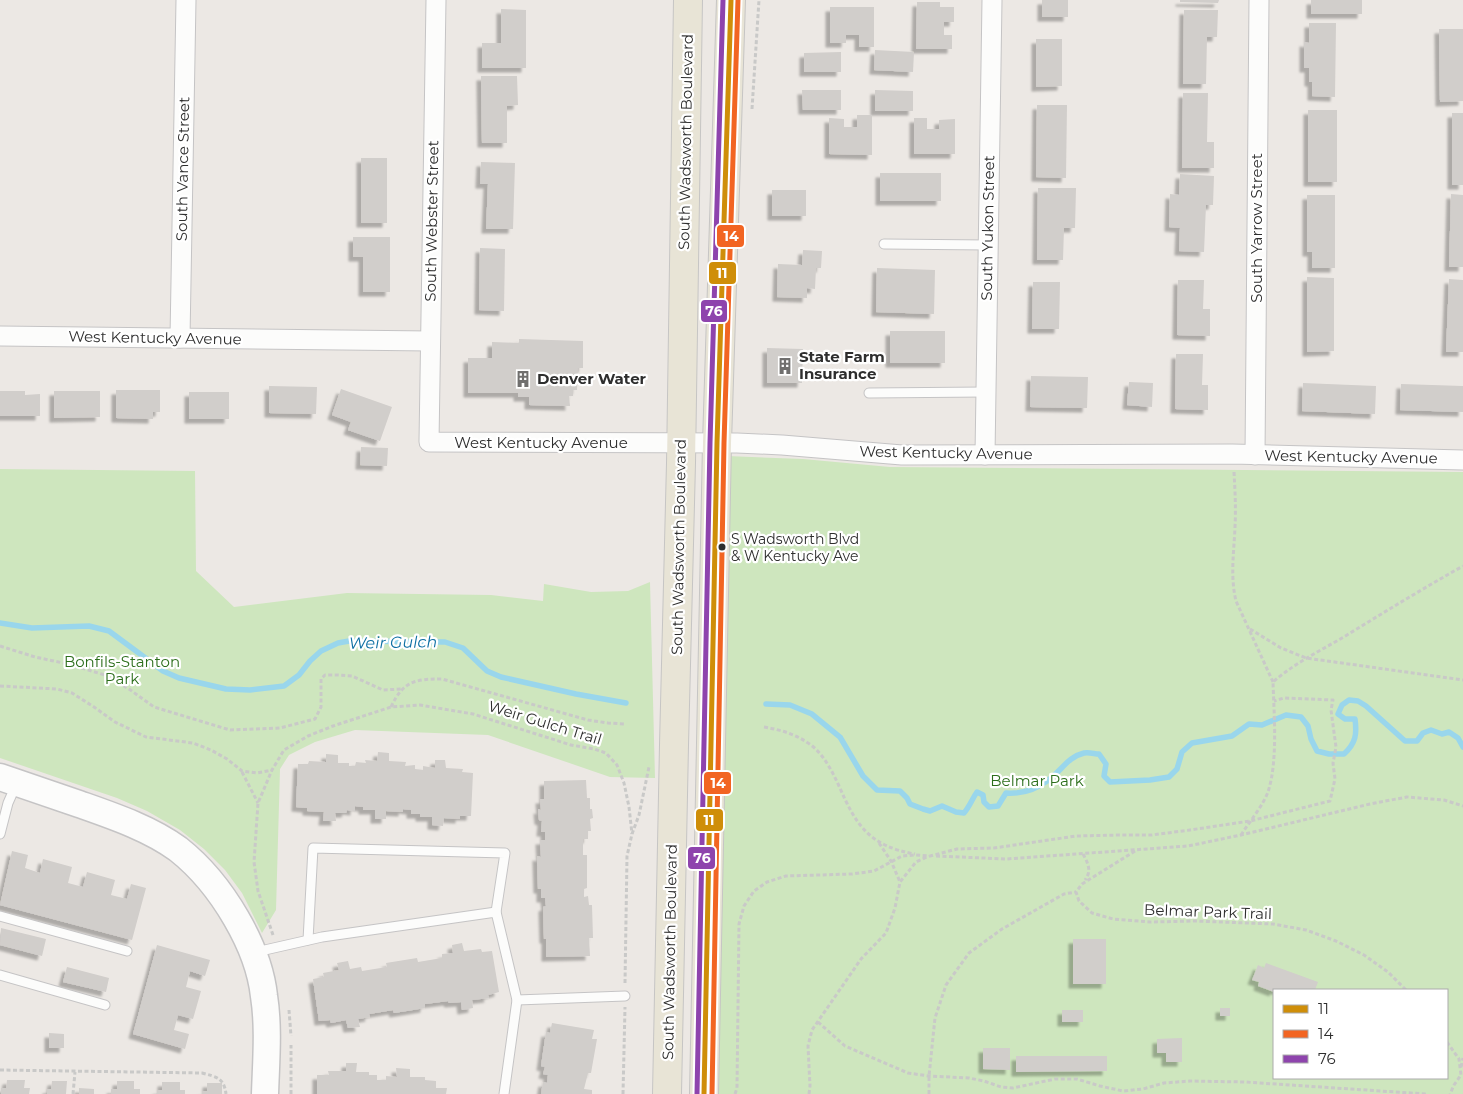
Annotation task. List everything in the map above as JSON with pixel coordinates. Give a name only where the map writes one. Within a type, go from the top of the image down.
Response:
[{"type":"main road","name":"South Wadsworth Boulevard","points":[[667,1094],[682,443],[688,0]]},
{"type":"main road","points":[[704,1094],[717,443],[731,0]]},
{"type":"street","name":"South Vance Street","points":[[180,338],[186,0]]},
{"type":"street","name":"South Webster Street","points":[[429,442],[436,0]]},
{"type":"street","name":"South Yukon Street","points":[[985,455],[992,0]]},
{"type":"street","name":"South Yarrow Street","points":[[1255,455],[1259,0]]},
{"type":"street","name":"West Kentucky Avenue","points":[[0,336],[430,341]]},
{"type":"street","name":"West Kentucky Avenue","points":[[429,442],[717,443],[791,445],[902,454],[1232,454],[1463,460]]},
{"type":"street","points":[[9,780],[98,810],[137,826],[167,842],[200,868],[232,911],[246,936],[253,952],[264,990],[266,1024],[265,1094]]},
{"type":"lane","points":[[884,244],[988,245]]},
{"type":"lane","points":[[869,393],[986,392]]},
{"type":"lane","points":[[0,834],[8,804],[9,780]]},
{"type":"lane","points":[[308,940],[313,848],[505,854],[496,912],[517,1000],[504,1094]]},
{"type":"lane","points":[[253,952],[322,937],[496,912]]},
{"type":"lane","points":[[0,916],[127,952]]},
{"type":"lane","points":[[0,975],[105,1005]]},
{"type":"lane","points":[[517,1000],[625,996]]},
{"type":"path","points":[[1232,454],[1236,506],[1233,589],[1236,601],[1273,682],[1274,701],[1272,776],[1268,792],[1241,835]]},
{"type":"path","points":[[1273,682],[1288,669],[1306,658],[1463,566]]},
{"type":"path","points":[[1250,629],[1281,648],[1306,658],[1463,680]]},
{"type":"path","points":[[0,646],[105,675],[154,707],[230,730],[280,728],[315,719],[321,707],[321,679],[325,675],[352,676],[383,690],[402,689]]},
{"type":"path","name":"Weir Gulch Trail","points":[[402,689],[421,679],[442,679],[588,720],[626,724]]},
{"type":"path","points":[[0,686],[57,689],[72,693],[115,722],[146,737],[193,743],[227,759],[242,771],[272,770]]},
{"type":"path","points":[[391,707],[402,689]]},
{"type":"path","points":[[810,1094],[808,1046],[812,1030],[860,959],[886,933],[895,908],[900,882],[916,862],[930,856],[957,850],[994,848],[1076,836],[1152,835],[1250,822],[1330,801],[1335,779],[1333,763],[1336,747],[1331,710],[1333,700],[1284,698],[1274,701]]},
{"type":"path","name":"Weir Gulch Trail","points":[[242,771],[258,803],[272,770],[284,750],[308,736],[333,726],[391,707],[420,705],[473,714],[571,745],[606,753],[617,765],[624,783],[632,834]]},
{"type":"path","points":[[764,727],[784,730],[812,745],[832,770],[854,818],[865,831],[879,842],[904,852],[930,856]]},
{"type":"path","points":[[623,1094],[627,856],[639,815],[651,760]]},
{"type":"path","points":[[735,1094],[737,1088],[738,924],[744,906],[754,891],[766,882],[786,876],[852,874],[874,871],[902,856],[1006,859],[1188,846],[1407,797],[1444,800],[1463,806]]},
{"type":"path","points":[[879,842],[891,861],[900,882]]},
{"type":"path","points":[[1082,884],[1135,851]]},
{"type":"path","points":[[929,1094],[935,1018],[946,985],[969,953],[1002,929],[1064,894],[1076,892],[1088,877],[1090,866],[1083,854]]},
{"type":"path","name":"Belmar Park Trail","points":[[1076,892],[1079,901],[1092,913],[1114,919],[1150,922],[1273,924],[1306,930],[1336,941],[1364,955],[1388,972],[1405,989]]},
{"type":"path","points":[[818,1022],[845,1046],[908,1073],[969,1078],[1001,1087],[1013,1088],[1055,1079],[1077,1079],[1123,1092],[1164,1083],[1190,1081],[1245,1082],[1426,1094]]},
{"type":"path","points":[[1448,1043],[1459,1059],[1462,1074]]},
{"type":"path","points":[[1450,1094],[1462,1074],[1463,1058]]},
{"type":"path","points":[[0,1070],[202,1074],[216,1077],[225,1085],[226,1094]]},
{"type":"path","points":[[73,1094],[75,1072]]},
{"type":"green space","name":"Belmar Park","points":[[727,456],[803,459],[890,467],[1463,472],[1463,1094],[715,1094]]},
{"type":"green space","name":"Bonfils-Stanton Park","points":[[0,469],[195,471],[196,571],[234,607],[347,593],[491,595],[543,601],[544,584],[591,592],[628,591],[650,582],[655,778],[610,777],[488,735],[355,730],[315,742],[289,755],[280,769],[276,910],[262,933],[242,893],[225,870],[204,849],[180,830],[147,811],[117,798],[0,758]]},
{"type":"building","points":[[1042,0],[1068,0],[1068,17],[1042,17]]},
{"type":"building","points":[[1180,0],[1219,0],[1218,3],[1180,2]]},
{"type":"building","points":[[1311,0],[1362,0],[1362,14],[1311,14]]},
{"type":"building","points":[[917,2],[940,2],[940,7],[954,7],[954,22],[944,22],[944,35],[952,35],[952,49],[916,49]]},
{"type":"building","points":[[830,7],[874,7],[874,47],[859,47],[859,35],[846,35],[846,43],[830,43]]},
{"type":"building","points":[[501,9],[526,10],[526,68],[482,68],[482,43],[501,43]]},
{"type":"building","points":[[1184,10],[1218,10],[1217,37],[1207,37],[1206,84],[1183,84]]},
{"type":"building","points":[[1309,23],[1336,23],[1335,97],[1312,96],[1309,68],[1304,68],[1304,42],[1309,43]]},
{"type":"building","points":[[1439,29],[1463,29],[1463,101],[1440,102]]},
{"type":"building","points":[[1036,39],[1062,39],[1062,86],[1036,87]]},
{"type":"building","points":[[875,50],[914,52],[913,72],[874,70]]},
{"type":"building","points":[[841,52],[841,72],[804,72],[804,53]]},
{"type":"building","points":[[481,76],[517,76],[518,105],[507,106],[507,143],[482,143]]},
{"type":"building","points":[[802,90],[841,90],[841,110],[803,110]]},
{"type":"building","points":[[875,90],[913,91],[913,111],[875,111]]},
{"type":"building","points":[[1183,93],[1208,93],[1207,142],[1214,142],[1214,168],[1182,168]]},
{"type":"building","points":[[1037,105],[1067,105],[1066,178],[1036,177]]},
{"type":"building","points":[[1308,110],[1337,110],[1337,182],[1308,182]]},
{"type":"building","points":[[1452,113],[1463,113],[1463,185],[1452,185]]},
{"type":"building","points":[[857,115],[872,115],[872,155],[829,154],[829,118],[844,119],[844,127],[857,127]]},
{"type":"building","points":[[914,118],[927,118],[927,129],[939,129],[939,120],[955,119],[955,154],[914,154]]},
{"type":"building","points":[[361,158],[387,158],[387,223],[361,223]]},
{"type":"building","points":[[481,162],[515,163],[513,229],[486,229],[488,184],[480,184]]},
{"type":"building","points":[[880,173],[941,173],[941,201],[880,201]]},
{"type":"building","points":[[1180,174],[1214,176],[1213,205],[1206,205],[1204,252],[1179,251],[1180,228],[1169,227],[1170,194],[1179,195]]},
{"type":"building","points":[[1038,188],[1076,188],[1075,228],[1064,228],[1063,260],[1037,260]]},
{"type":"building","points":[[772,190],[806,190],[806,216],[772,216]]},
{"type":"building","points":[[1451,194],[1463,195],[1463,267],[1449,267]]},
{"type":"building","points":[[1307,195],[1335,195],[1335,268],[1312,268],[1312,252],[1307,252]]},
{"type":"building","points":[[353,237],[390,237],[390,292],[363,292],[363,257],[353,257]]},
{"type":"building","points":[[480,248],[505,249],[504,311],[479,310]]},
{"type":"building","points":[[803,250],[822,251],[821,268],[816,268],[815,289],[807,288],[807,298],[777,297],[778,264],[802,265]]},
{"type":"building","points":[[877,268],[935,270],[934,314],[876,312]]},
{"type":"building","points":[[1307,277],[1334,278],[1334,351],[1307,352]]},
{"type":"building","points":[[1449,279],[1463,280],[1463,352],[1446,352]]},
{"type":"building","points":[[1178,280],[1204,280],[1203,309],[1210,309],[1210,336],[1177,335]]},
{"type":"building","points":[[1033,282],[1060,282],[1059,329],[1032,329]]},
{"type":"building","points":[[890,331],[945,331],[945,363],[890,363]]},
{"type":"building","name":"Denver Water","points":[[519,339],[583,341],[583,368],[578,368],[577,390],[573,390],[573,396],[569,396],[570,406],[529,405],[529,397],[518,397],[518,393],[468,393],[468,358],[492,358],[492,342],[519,343]]},
{"type":"building","name":"State Farm Insurance","points":[[767,348],[803,349],[802,383],[767,383]]},
{"type":"building","points":[[1176,354],[1203,354],[1202,385],[1208,385],[1208,410],[1175,409]]},
{"type":"building","points":[[1031,376],[1088,377],[1087,408],[1030,407]]},
{"type":"building","points":[[1129,382],[1153,383],[1152,407],[1127,405]]},
{"type":"building","points":[[1303,383],[1376,386],[1375,414],[1302,411]]},
{"type":"building","points":[[1401,384],[1463,386],[1463,412],[1400,410]]},
{"type":"building","points":[[269,386],[317,387],[316,414],[269,413]]},
{"type":"building","points":[[341,389],[392,407],[380,441],[348,430],[351,422],[332,415]]},
{"type":"building","points":[[116,390],[160,390],[160,412],[153,412],[153,419],[116,418]]},
{"type":"building","points":[[0,391],[25,391],[25,395],[40,394],[40,416],[0,416]]},
{"type":"building","points":[[54,391],[100,391],[100,417],[54,418]]},
{"type":"building","points":[[189,392],[229,392],[229,419],[189,419]]},
{"type":"building","points":[[361,447],[388,448],[387,466],[360,465]]},
{"type":"building","points":[[378,752],[389,753],[389,761],[406,762],[405,766],[415,765],[415,769],[423,770],[423,766],[435,768],[435,760],[445,760],[446,768],[463,769],[462,772],[473,773],[471,816],[460,816],[460,819],[444,818],[443,826],[432,825],[432,817],[420,817],[420,814],[411,814],[411,810],[403,809],[403,812],[386,811],[386,819],[375,819],[375,810],[363,810],[363,807],[355,806],[355,811],[347,810],[346,813],[335,813],[336,821],[323,821],[324,812],[307,811],[307,808],[296,807],[298,764],[308,764],[309,761],[326,762],[326,754],[338,755],[338,763],[349,763],[349,766],[355,766],[356,762],[366,763],[365,760],[377,761]]},
{"type":"building","points":[[586,780],[587,798],[590,798],[590,809],[592,809],[593,818],[590,819],[591,831],[588,831],[588,839],[583,839],[583,855],[587,855],[587,888],[584,889],[584,897],[588,896],[589,905],[592,905],[593,938],[589,938],[590,956],[546,957],[543,907],[546,906],[545,898],[541,898],[541,889],[538,889],[537,856],[541,857],[540,840],[545,840],[545,832],[541,832],[542,821],[539,820],[538,809],[541,810],[540,799],[544,799],[544,781]]},
{"type":"building","points":[[12,851],[28,855],[25,868],[40,873],[43,859],[72,867],[68,883],[83,887],[87,872],[115,880],[111,895],[127,899],[131,884],[146,888],[132,940],[0,905]]},
{"type":"building","points":[[1,928],[46,939],[42,956],[0,945]]},
{"type":"building","points":[[1073,939],[1106,939],[1106,984],[1073,984]]},
{"type":"building","points":[[462,943],[464,951],[481,949],[482,952],[492,951],[499,992],[488,995],[489,998],[472,1000],[473,1008],[462,1010],[461,1002],[449,1003],[448,1001],[425,1004],[425,1008],[394,1013],[393,1010],[369,1014],[370,1017],[358,1019],[360,1027],[348,1028],[346,1020],[331,1023],[330,1020],[319,1021],[313,979],[324,977],[323,973],[339,970],[337,963],[348,961],[350,969],[361,967],[362,971],[387,967],[386,963],[417,958],[418,962],[442,958],[442,954],[453,953],[452,945]]},
{"type":"building","points":[[157,945],[210,960],[205,976],[190,971],[186,987],[201,991],[193,1019],[178,1015],[174,1030],[189,1034],[185,1049],[133,1034]]},
{"type":"building","points":[[1266,963],[1318,982],[1315,989],[1273,989],[1273,992],[1258,986],[1259,982],[1252,980],[1258,965],[1264,968]]},
{"type":"building","points":[[67,967],[109,978],[106,992],[63,982]]},
{"type":"building","points":[[1220,1008],[1230,1008],[1230,1016],[1220,1016]]},
{"type":"building","points":[[1062,1010],[1083,1010],[1083,1022],[1062,1022]]},
{"type":"building","points":[[552,1023],[594,1030],[592,1039],[597,1039],[591,1073],[588,1073],[584,1089],[592,1090],[592,1094],[541,1094],[543,1082],[547,1083],[548,1075],[543,1074],[545,1067],[541,1066],[546,1032],[550,1033]]},
{"type":"building","points":[[49,1033],[64,1034],[64,1048],[49,1048]]},
{"type":"building","points":[[1182,1038],[1182,1062],[1166,1062],[1166,1053],[1157,1053],[1157,1039]]},
{"type":"building","points":[[983,1048],[1010,1048],[1010,1070],[983,1069]]},
{"type":"building","points":[[1016,1056],[1107,1056],[1107,1071],[1016,1072]]},
{"type":"building","points":[[346,1063],[357,1063],[356,1072],[369,1072],[369,1075],[377,1075],[377,1080],[386,1080],[386,1076],[397,1077],[396,1068],[410,1069],[410,1077],[425,1077],[425,1080],[436,1081],[436,1088],[447,1088],[446,1094],[317,1094],[317,1075],[329,1075],[328,1071],[346,1071]]},
{"type":"building","points":[[7,1080],[25,1080],[24,1088],[30,1088],[29,1094],[1,1094],[1,1088],[6,1088]]},
{"type":"building","points":[[52,1081],[67,1081],[66,1094],[47,1094],[47,1089],[51,1089]]},
{"type":"building","points":[[117,1081],[134,1081],[134,1089],[140,1089],[140,1094],[111,1094],[111,1089],[117,1089]]},
{"type":"building","points":[[162,1082],[180,1082],[180,1090],[185,1090],[185,1094],[157,1094],[157,1090],[162,1090]]},
{"type":"building","points":[[207,1083],[222,1083],[222,1094],[202,1094],[202,1091],[207,1091]]},
{"type":"building","points":[[79,1088],[94,1089],[94,1094],[79,1094]]},
{"type":"waterway","name":"Weir Gulch","points":[[0,623],[32,628],[89,626],[109,631],[163,671],[179,678],[226,689],[250,690],[284,686],[299,675],[321,651],[338,643],[349,641],[445,642],[463,648],[487,671],[501,677],[626,703]]},
{"type":"waterway","name":"Weir Gulch","points":[[766,704],[790,705],[812,714],[840,737],[863,776],[877,790],[900,791],[910,804],[930,811],[942,806],[964,813],[977,792],[983,795],[984,802],[989,807],[998,806],[1006,793],[1017,793],[1038,787],[1073,758],[1084,753],[1099,754],[1106,764],[1104,776],[1110,782],[1169,777],[1177,769],[1182,752],[1192,743],[1232,736],[1249,724],[1262,725],[1286,715],[1301,717],[1308,726],[1311,739],[1317,751],[1329,754],[1344,754],[1355,738],[1355,719],[1345,719],[1338,714],[1342,705],[1349,700],[1358,701],[1366,706],[1405,741],[1417,741],[1423,733],[1431,730],[1442,734],[1449,732],[1458,738],[1463,747]]},
{"type":"transit line","name":"76","points":[[697,1094],[710,443],[723,0]]},
{"type":"transit line","name":"11","points":[[704,1094],[717,443],[731,0]]},
{"type":"transit line","name":"14","points":[[712,1094],[724,443],[738,0]]},
{"type":"place","name":"State Farm Insurance","points":[[785,366]]},
{"type":"place","name":"Denver Water","points":[[523,379]]},
{"type":"place","name":"S Wadsworth Blvd & W Kentucky Ave","points":[[722,547]]}]
